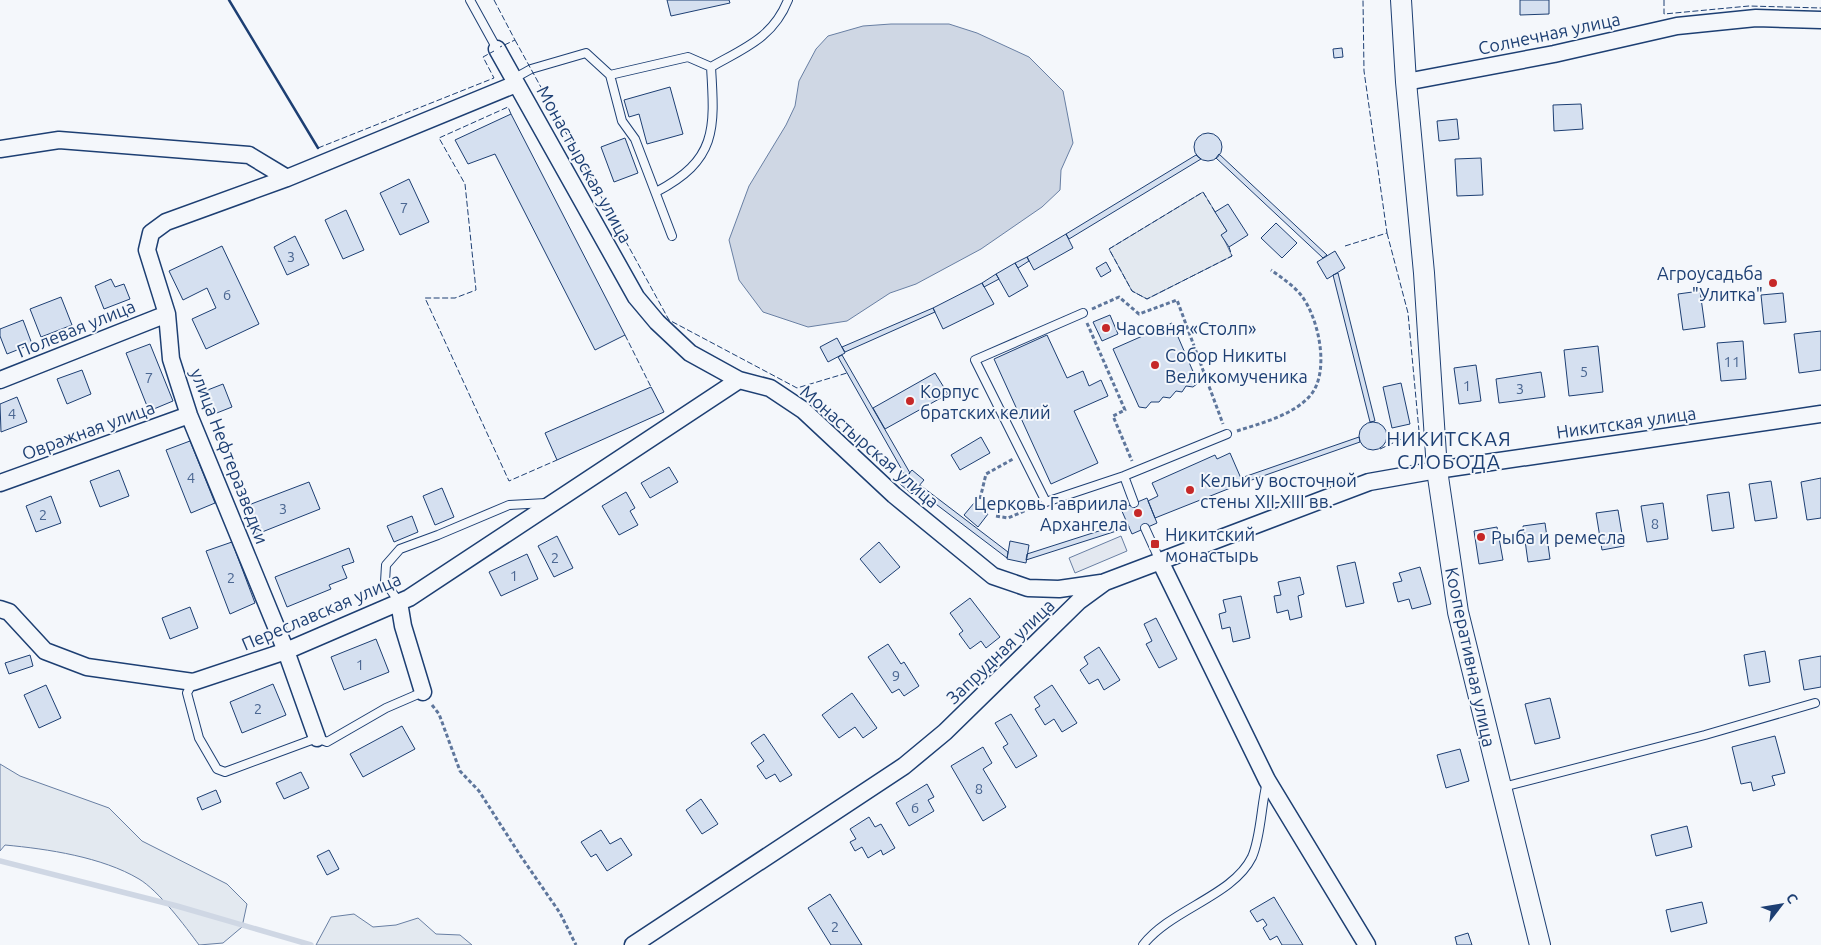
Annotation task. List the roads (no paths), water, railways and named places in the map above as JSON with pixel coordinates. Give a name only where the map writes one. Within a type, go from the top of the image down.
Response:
[{"type":"street","name":"Кооперативная улица","points":[[1401,0],[1406,82],[1424,273],[1437,470],[1458,612],[1540,945]]},
{"type":"street","name":"Солнечная улица","points":[[1406,82],[1554,54],[1677,26],[1756,18],[1821,20]]},
{"type":"street","name":"Монастырская улица","points":[[497,49],[636,297],[657,322],[690,353],[738,380],[770,388],[803,410],[894,495],[993,576],[1028,588],[1059,589],[1105,582]]},
{"type":"street","name":"улица Нефтеразведки","points":[[317,738],[286,651],[189,415],[171,359],[167,314],[147,250],[151,233],[166,222],[287,178],[515,81]]},
{"type":"street","points":[[0,149],[59,140],[249,156],[287,178]]},
{"type":"street","name":"Полевая улица","points":[[0,380],[167,314]]},
{"type":"street","name":"Переславская улица","points":[[0,609],[9,612],[45,651],[87,667],[193,682],[286,651],[399,602],[553,503],[738,380]]},
{"type":"street","name":"Никитская улица","points":[[1437,470],[1821,414]]},
{"type":"street","name":"Овражная улица","points":[[0,483],[189,415]]},
{"type":"street","name":"Запрудная улица","points":[[633,945],[904,766],[945,732],[1079,601],[1105,582],[1369,482],[1437,470]]},
{"type":"street","points":[[1160,561],[1267,780],[1367,945]]},
{"type":"street","points":[[399,602],[403,626],[423,692]]},
{"type":"lane","points":[[470,0],[497,49]]},
{"type":"lane","points":[[711,67],[766,35],[783,15],[788,0]]},
{"type":"lane","points":[[515,81],[531,69],[586,52],[610,76],[622,121],[635,139],[672,236]]},
{"type":"lane","points":[[610,76],[688,57],[711,67]]},
{"type":"lane","points":[[656,192],[679,180],[698,162],[709,139],[713,105],[711,67]]},
{"type":"lane","points":[[1083,313],[975,360],[1046,502],[1124,476],[1227,434]]},
{"type":"lane","points":[[1124,476],[1134,503]]},
{"type":"lane","points":[[399,602],[385,582],[386,565],[400,549],[509,505],[553,503]]},
{"type":"lane","points":[[1145,528],[1160,561]]},
{"type":"lane","points":[[193,682],[187,693],[199,738],[217,769],[224,772],[317,738],[327,742],[386,708],[423,692]]},
{"type":"lane","points":[[1501,788],[1704,735],[1814,702]]},
{"type":"lane","points":[[1143,945],[1169,921],[1225,887],[1241,872],[1252,857],[1267,780]]},
{"type":"waterway","points":[[0,861],[177,906],[311,945]]},
{"type":"place","name":"Агроусадьба \"Улитка\"","points":[[1773,283]]},
{"type":"place","name":"Часовня «Столп»","points":[[1106,328]]},
{"type":"place","name":"Собор Никиты Великомученика","points":[[1155,365]]},
{"type":"place","name":"Корпус братских келий","points":[[910,401]]},
{"type":"place","name":"Кельи у восточной стены XII-XIII вв.","points":[[1190,490]]},
{"type":"place","name":"Церковь Гавриила Архангела","points":[[1138,513]]},
{"type":"place","name":"Рыба и ремесла","points":[[1481,537]]},
{"type":"place","name":"Никитский монастырь","points":[[1155,544]]},
{"type":"district","name":"НИКИТСКАЯ СЛОБОДА","points":[[1449,450]]}]
